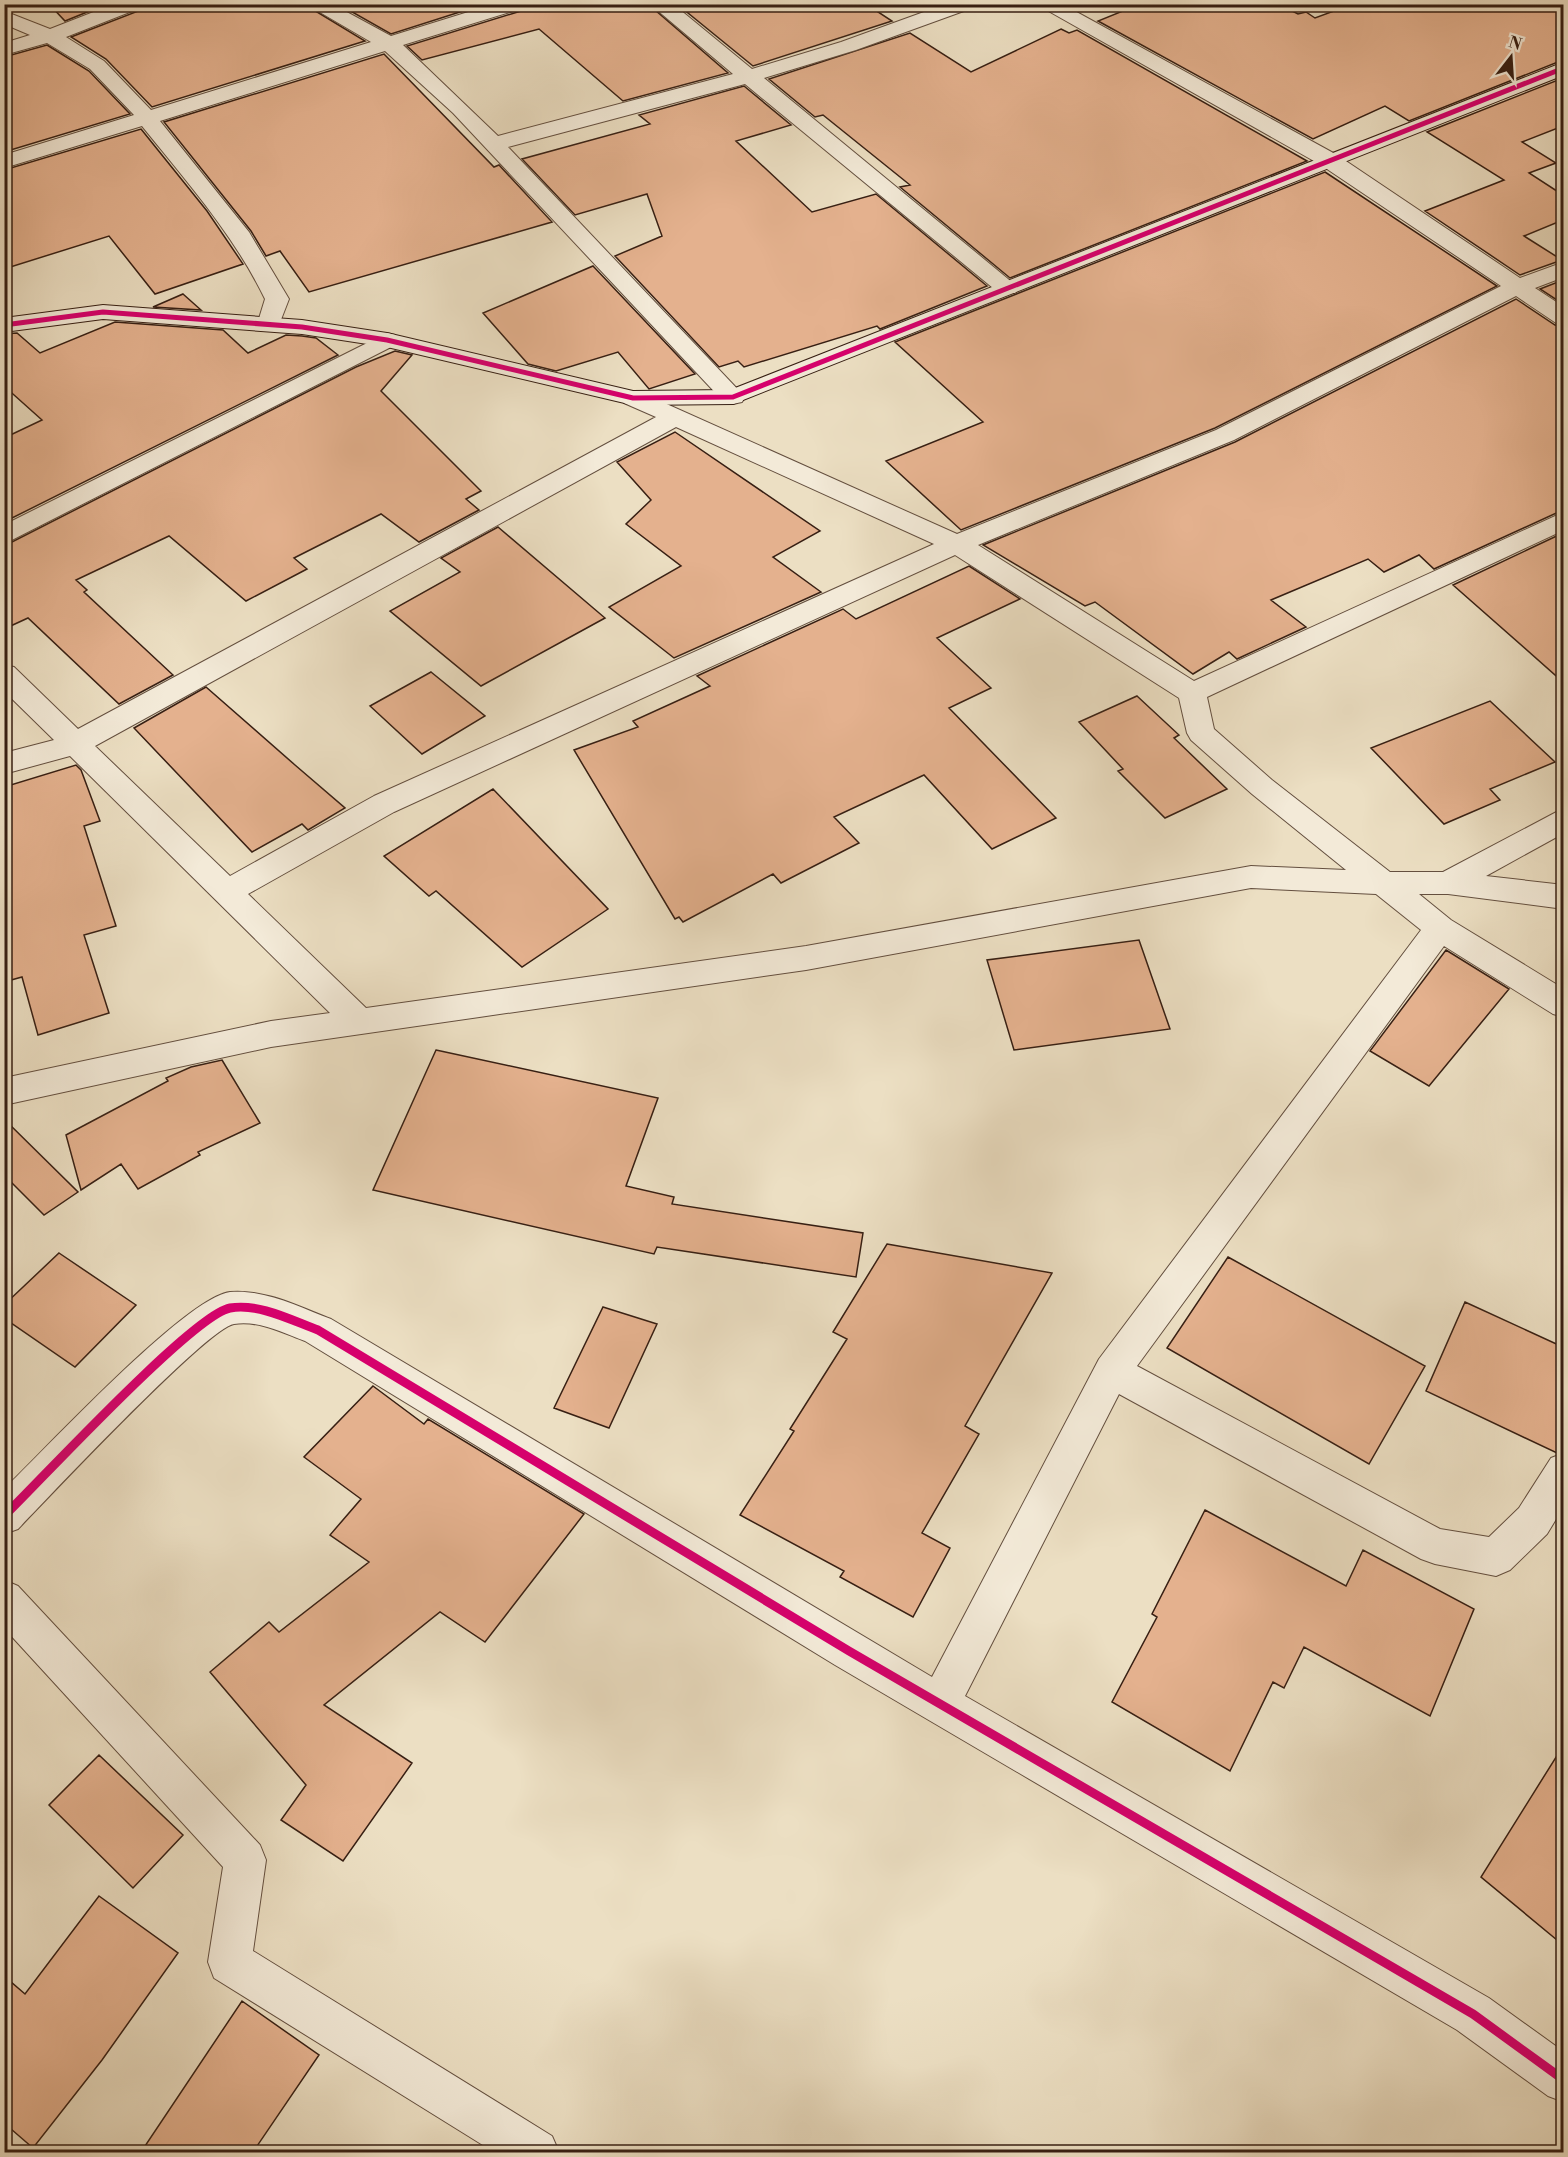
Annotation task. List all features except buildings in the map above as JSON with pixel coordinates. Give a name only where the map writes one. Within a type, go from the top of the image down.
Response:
[{"type":"street","points":[[4,49],[50,36],[133,4]]},
{"type":"street","points":[[316,4],[387,43],[460,109],[733,397]]},
{"type":"street","points":[[4,162],[516,4]]},
{"type":"street","points":[[660,4],[1007,288]]},
{"type":"street","points":[[492,144],[749,78],[886,35],[965,4]]},
{"type":"street","points":[[1046,4],[1329,160],[1563,318]]},
{"type":"street","points":[[4,16],[50,36],[98,65],[147,118],[242,234],[262,265],[277,299],[269,325]]},
{"type":"street","points":[[633,398],[733,397],[1563,68]]},
{"type":"street","points":[[226,892],[384,804],[957,544],[1225,435],[1517,287],[1563,269]]},
{"type":"street","points":[[4,325],[103,312],[302,327],[387,340],[633,398],[957,544],[1192,693],[1201,733],[1262,787],[1440,928],[1563,1005]]},
{"type":"street","points":[[4,536],[387,340]]},
{"type":"street","points":[[4,764],[75,744],[675,417]]},
{"type":"street","points":[[1192,693],[1563,520]]},
{"type":"street","points":[[4,674],[359,1021]]},
{"type":"street","points":[[1448,883],[1563,819]]},
{"type":"street","points":[[4,1092],[271,1034],[806,958],[1251,877],[1382,883],[1448,883],[1563,897]]},
{"type":"street","points":[[939,1704],[1113,1371],[1440,928]]},
{"type":"street","points":[[4,1516],[171,1350],[204,1322],[229,1308],[265,1310],[318,1330],[939,1704],[1473,2014],[1563,2080]]},
{"type":"street","points":[[1113,1371],[1435,1546],[1496,1557],[1533,1521],[1563,1470]]},
{"type":"street","points":[[4,1599],[245,1860],[230,1962],[536,2152]]},
{"type":"cycle path","points":[[4,325],[103,312],[302,327],[387,340],[633,398],[733,397],[1564,68]]},
{"type":"cycle path","points":[[4,1516],[171,1350],[204,1322],[229,1308],[265,1310],[318,1330],[849,1651],[1473,2014],[1564,2080]]}]
